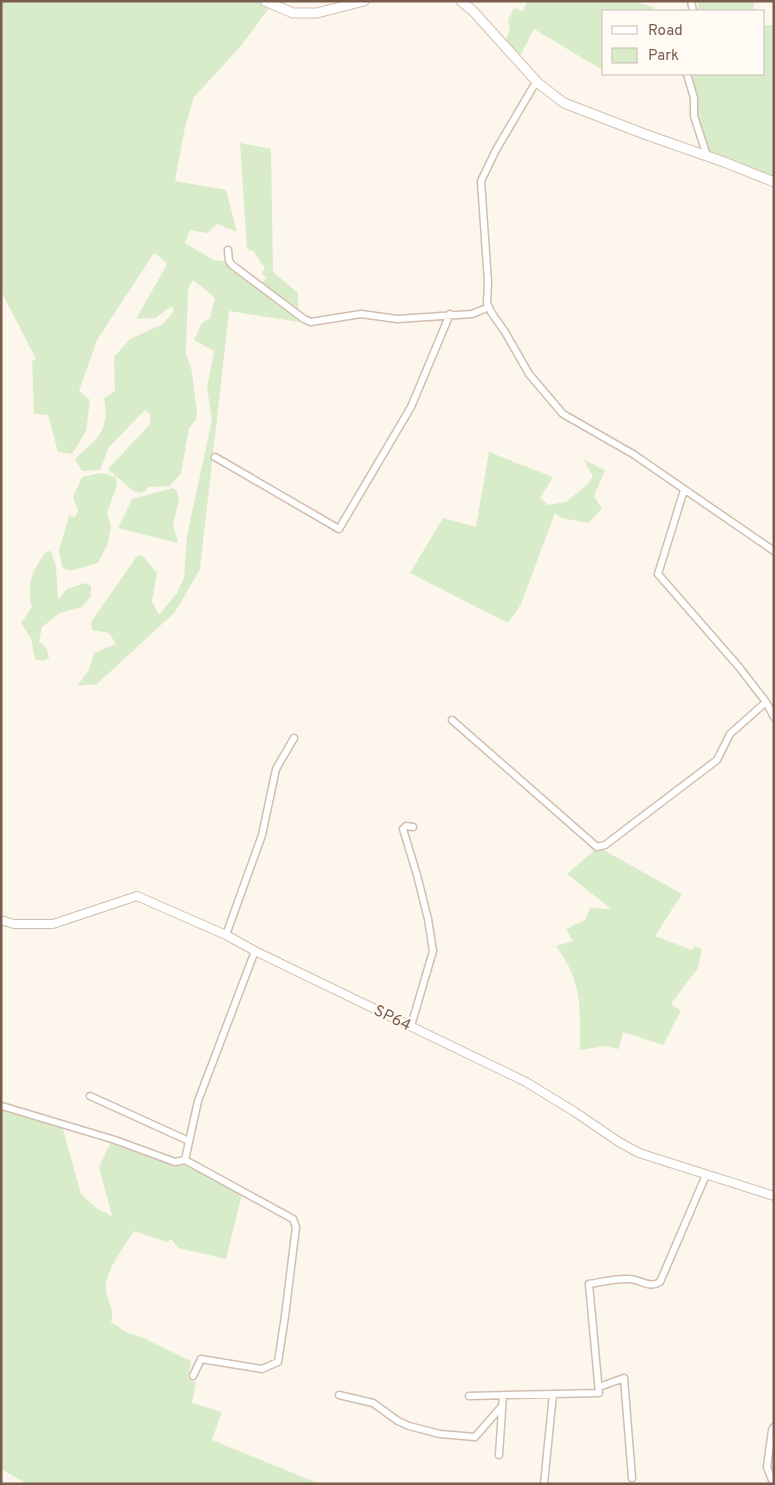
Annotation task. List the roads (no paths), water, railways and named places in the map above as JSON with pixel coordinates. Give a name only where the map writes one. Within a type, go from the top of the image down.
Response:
[{"type":"main road","points":[[265,1],[293,13],[318,13],[364,1]]},
{"type":"main road","points":[[462,1],[538,84],[564,102],[774,182]]},
{"type":"street","points":[[687,75],[694,98],[694,116],[707,156]]},
{"type":"street","points":[[538,84],[533,87],[496,150],[481,180],[489,308],[530,374],[562,414],[633,454],[774,551]]},
{"type":"street","points":[[228,250],[229,261],[232,264],[304,320],[310,322],[361,314],[397,319],[478,313],[489,308]]},
{"type":"street","points":[[215,456],[339,529],[411,408],[450,314]]},
{"type":"street","points":[[684,490],[658,574],[739,667],[766,702],[774,717]]},
{"type":"street","points":[[452,720],[597,847],[600,847],[718,760],[730,734],[766,702]]},
{"type":"street","points":[[226,935],[262,835],[276,769],[294,738]]},
{"type":"street","points":[[411,1026],[433,951],[428,919],[403,829],[406,826],[413,827]]},
{"type":"street","name":"SP64","points":[[1,920],[14,924],[53,924],[137,896],[226,935],[255,951],[526,1082],[639,1153],[774,1196]]},
{"type":"street","points":[[185,1160],[198,1101],[255,951]]},
{"type":"street","points":[[90,1096],[189,1141]]},
{"type":"street","points":[[1,1107],[115,1140],[175,1162],[185,1160],[244,1194],[292,1217],[296,1224],[278,1362],[262,1369],[201,1359],[193,1376]]},
{"type":"street","points":[[469,1396],[599,1393],[589,1284],[628,1278],[654,1285],[660,1282],[706,1175]]},
{"type":"street","points":[[599,1387],[624,1378],[632,1478]]},
{"type":"street","points":[[339,1394],[373,1402],[398,1421],[409,1426],[440,1434],[475,1437],[502,1406]]},
{"type":"street","points":[[544,1484],[553,1394]]},
{"type":"street","points":[[499,1455],[502,1395]]},
{"type":"street","points":[[772,1480],[767,1467],[774,1427]]}]
